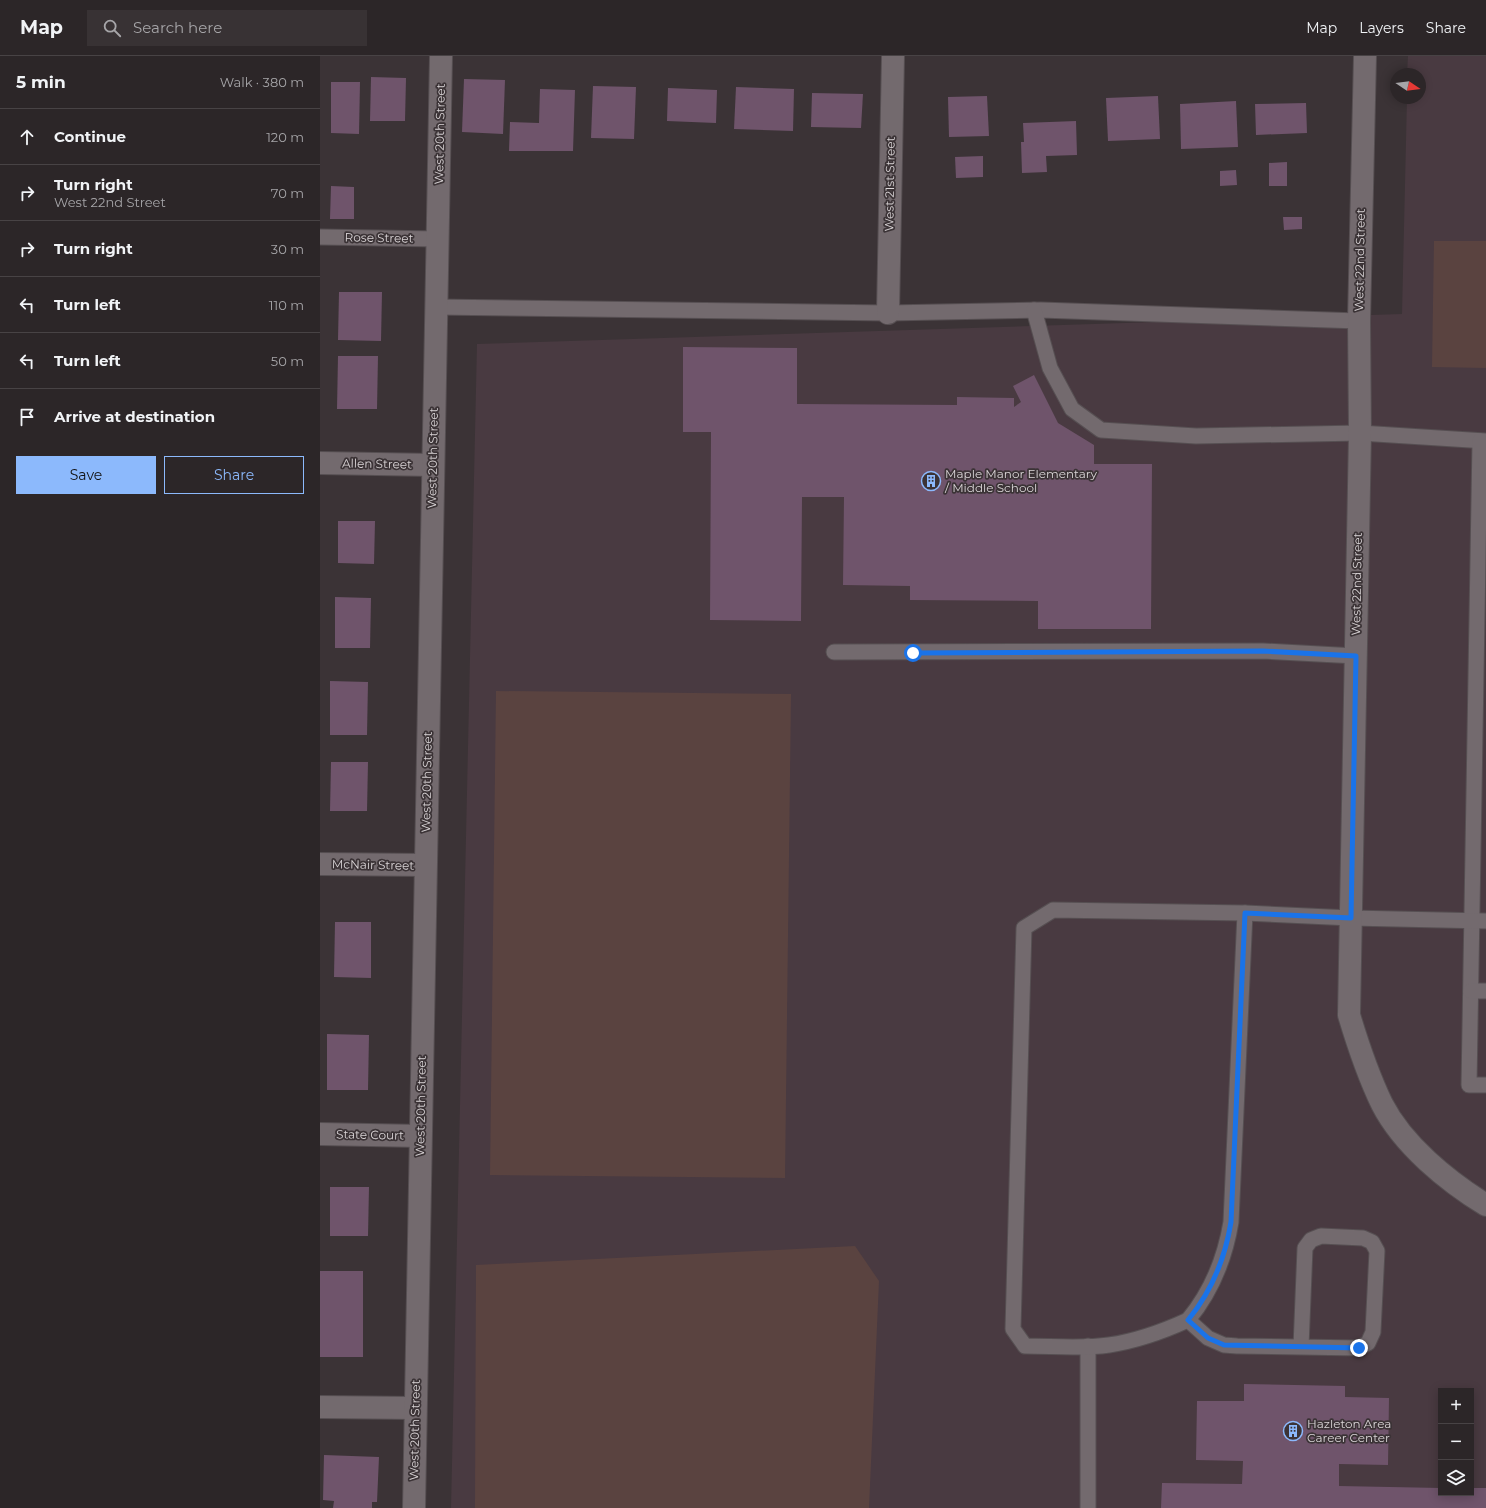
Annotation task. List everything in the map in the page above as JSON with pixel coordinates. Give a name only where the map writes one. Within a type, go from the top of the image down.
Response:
[{"type":"street","name":"West 20th Street","points":[[414,1508],[441,56]]},
{"type":"street","name":"West 21st Street","points":[[888,313],[893,56]]},
{"type":"street","name":"West 22nd Street","points":[[1365,56],[1359,321],[1360,433],[1349,1015],[1363,1062],[1383,1105],[1411,1145],[1462,1190],[1486,1205]]},
{"type":"street","name":"Allen Street","points":[[320,463],[433,465]]},
{"type":"street","name":"McNair Street","points":[[320,864],[426,866]]},
{"type":"street","name":"State Court","points":[[320,1134],[420,1136]]},
{"type":"street","points":[[320,1407],[415,1408]]},
{"type":"lane","name":"Rose Street","points":[[320,237],[438,239]]},
{"type":"lane","points":[[436,308],[888,313],[1034,310],[1359,321]]},
{"type":"lane","points":[[1034,310],[1050,368],[1068,402],[1072,409],[1101,430],[1196,436],[1360,433],[1483,441],[1479,991],[1469,1085],[1486,1085]]},
{"type":"lane","points":[[834,652],[1263,651],[1356,656]]},
{"type":"lane","points":[[1245,913],[1231,1222],[1227,1248],[1212,1284],[1202,1303],[1188,1320],[1164,1331],[1110,1344],[1088,1346],[1025,1346],[1013,1329],[1024,928],[1053,910],[1245,913],[1351,918],[1479,921]]},
{"type":"lane","points":[[1188,1320],[1208,1338],[1224,1345],[1301,1347],[1359,1348],[1368,1343],[1373,1332],[1377,1251],[1372,1242],[1363,1238],[1321,1236],[1311,1240],[1305,1248],[1301,1347]]},
{"type":"lane","points":[[1088,1346],[1088,1508]]},
{"type":"shaded area","points":[[1408,56],[1486,56],[1486,1508],[451,1508],[477,344],[1402,314],[1407,104],[1426,104],[1426,68],[1407,68]]},
{"type":"shaded area","points":[[1434,241],[1486,241],[1486,368],[1432,367]]},
{"type":"shaded area","points":[[496,691],[791,694],[785,1178],[490,1175]]},
{"type":"shaded area","points":[[855,1246],[879,1281],[869,1508],[475,1508],[476,1265]]},
{"type":"building","points":[[371,77],[406,78],[405,121],[370,121]]},
{"type":"building","points":[[464,79],[505,80],[503,134],[462,132]]},
{"type":"building","points":[[331,82],[360,82],[359,134],[331,133]]},
{"type":"building","points":[[593,86],[636,87],[634,139],[591,138]]},
{"type":"building","points":[[736,87],[794,89],[793,131],[734,129]]},
{"type":"building","points":[[668,88],[717,90],[716,123],[667,121]]},
{"type":"building","points":[[540,89],[575,90],[573,151],[509,151],[510,122],[539,123]]},
{"type":"building","points":[[812,93],[863,94],[861,128],[811,127]]},
{"type":"building","points":[[987,96],[989,136],[949,137],[948,97]]},
{"type":"building","points":[[1158,96],[1160,139],[1108,141],[1106,98]]},
{"type":"building","points":[[1236,101],[1238,147],[1181,149],[1180,104]]},
{"type":"building","points":[[1306,103],[1307,133],[1256,135],[1255,104]]},
{"type":"building","points":[[1076,121],[1077,155],[1046,156],[1047,172],[1022,173],[1021,142],[1024,142],[1023,123]]},
{"type":"building","points":[[983,156],[983,177],[956,178],[955,157]]},
{"type":"building","points":[[1287,162],[1287,186],[1269,186],[1269,163]]},
{"type":"building","points":[[1236,170],[1237,185],[1220,186],[1220,171]]},
{"type":"building","points":[[331,186],[354,187],[354,219],[330,219]]},
{"type":"building","points":[[1283,217],[1302,217],[1302,229],[1284,230]]},
{"type":"building","points":[[339,292],[382,292],[381,341],[338,340]]},
{"type":"building","name":"Maple Manor Elementary / Middle School","points":[[683,347],[797,348],[797,404],[957,405],[957,397],[1014,398],[1014,407],[1021,402],[1013,386],[1034,375],[1058,423],[1094,445],[1094,464],[1152,464],[1151,629],[1038,629],[1038,601],[910,600],[910,586],[843,585],[844,497],[802,497],[801,621],[710,620],[711,432],[683,432]]},
{"type":"building","points":[[338,356],[378,356],[377,409],[337,409]]},
{"type":"building","points":[[338,521],[375,521],[374,564],[338,563]]},
{"type":"building","points":[[335,597],[371,598],[370,648],[335,648]]},
{"type":"building","points":[[330,681],[368,682],[367,735],[330,735]]},
{"type":"building","points":[[331,762],[368,762],[367,811],[330,811]]},
{"type":"building","points":[[335,922],[371,922],[371,978],[334,977]]},
{"type":"building","points":[[327,1034],[369,1035],[368,1090],[327,1090]]},
{"type":"building","points":[[330,1187],[369,1187],[368,1236],[330,1236]]},
{"type":"building","points":[[320,1271],[363,1271],[363,1357],[320,1357]]},
{"type":"building","name":"Hazleton Area Career Center","points":[[1244,1384],[1345,1386],[1345,1397],[1389,1398],[1388,1465],[1339,1464],[1339,1486],[1438,1488],[1438,1496],[1474,1496],[1474,1488],[1486,1488],[1486,1508],[1161,1508],[1162,1483],[1242,1484],[1243,1461],[1196,1460],[1197,1401],[1244,1401]]},
{"type":"building","points":[[324,1455],[379,1457],[377,1502],[372,1502],[372,1508],[333,1508],[334,1501],[323,1500]]},
{"type":"place","name":"Maple Manor Elementary / Middle School","points":[[931,481]]},
{"type":"place","name":"Hazleton Area Career Center","points":[[1293,1431]]},
{"type":"route","points":[[913,653],[1155,650],[1263,651],[1356,656],[1351,918],[1245,913],[1231,1222],[1227,1248],[1212,1284],[1202,1303],[1188,1320],[1208,1338],[1224,1345],[1359,1348]]}]
